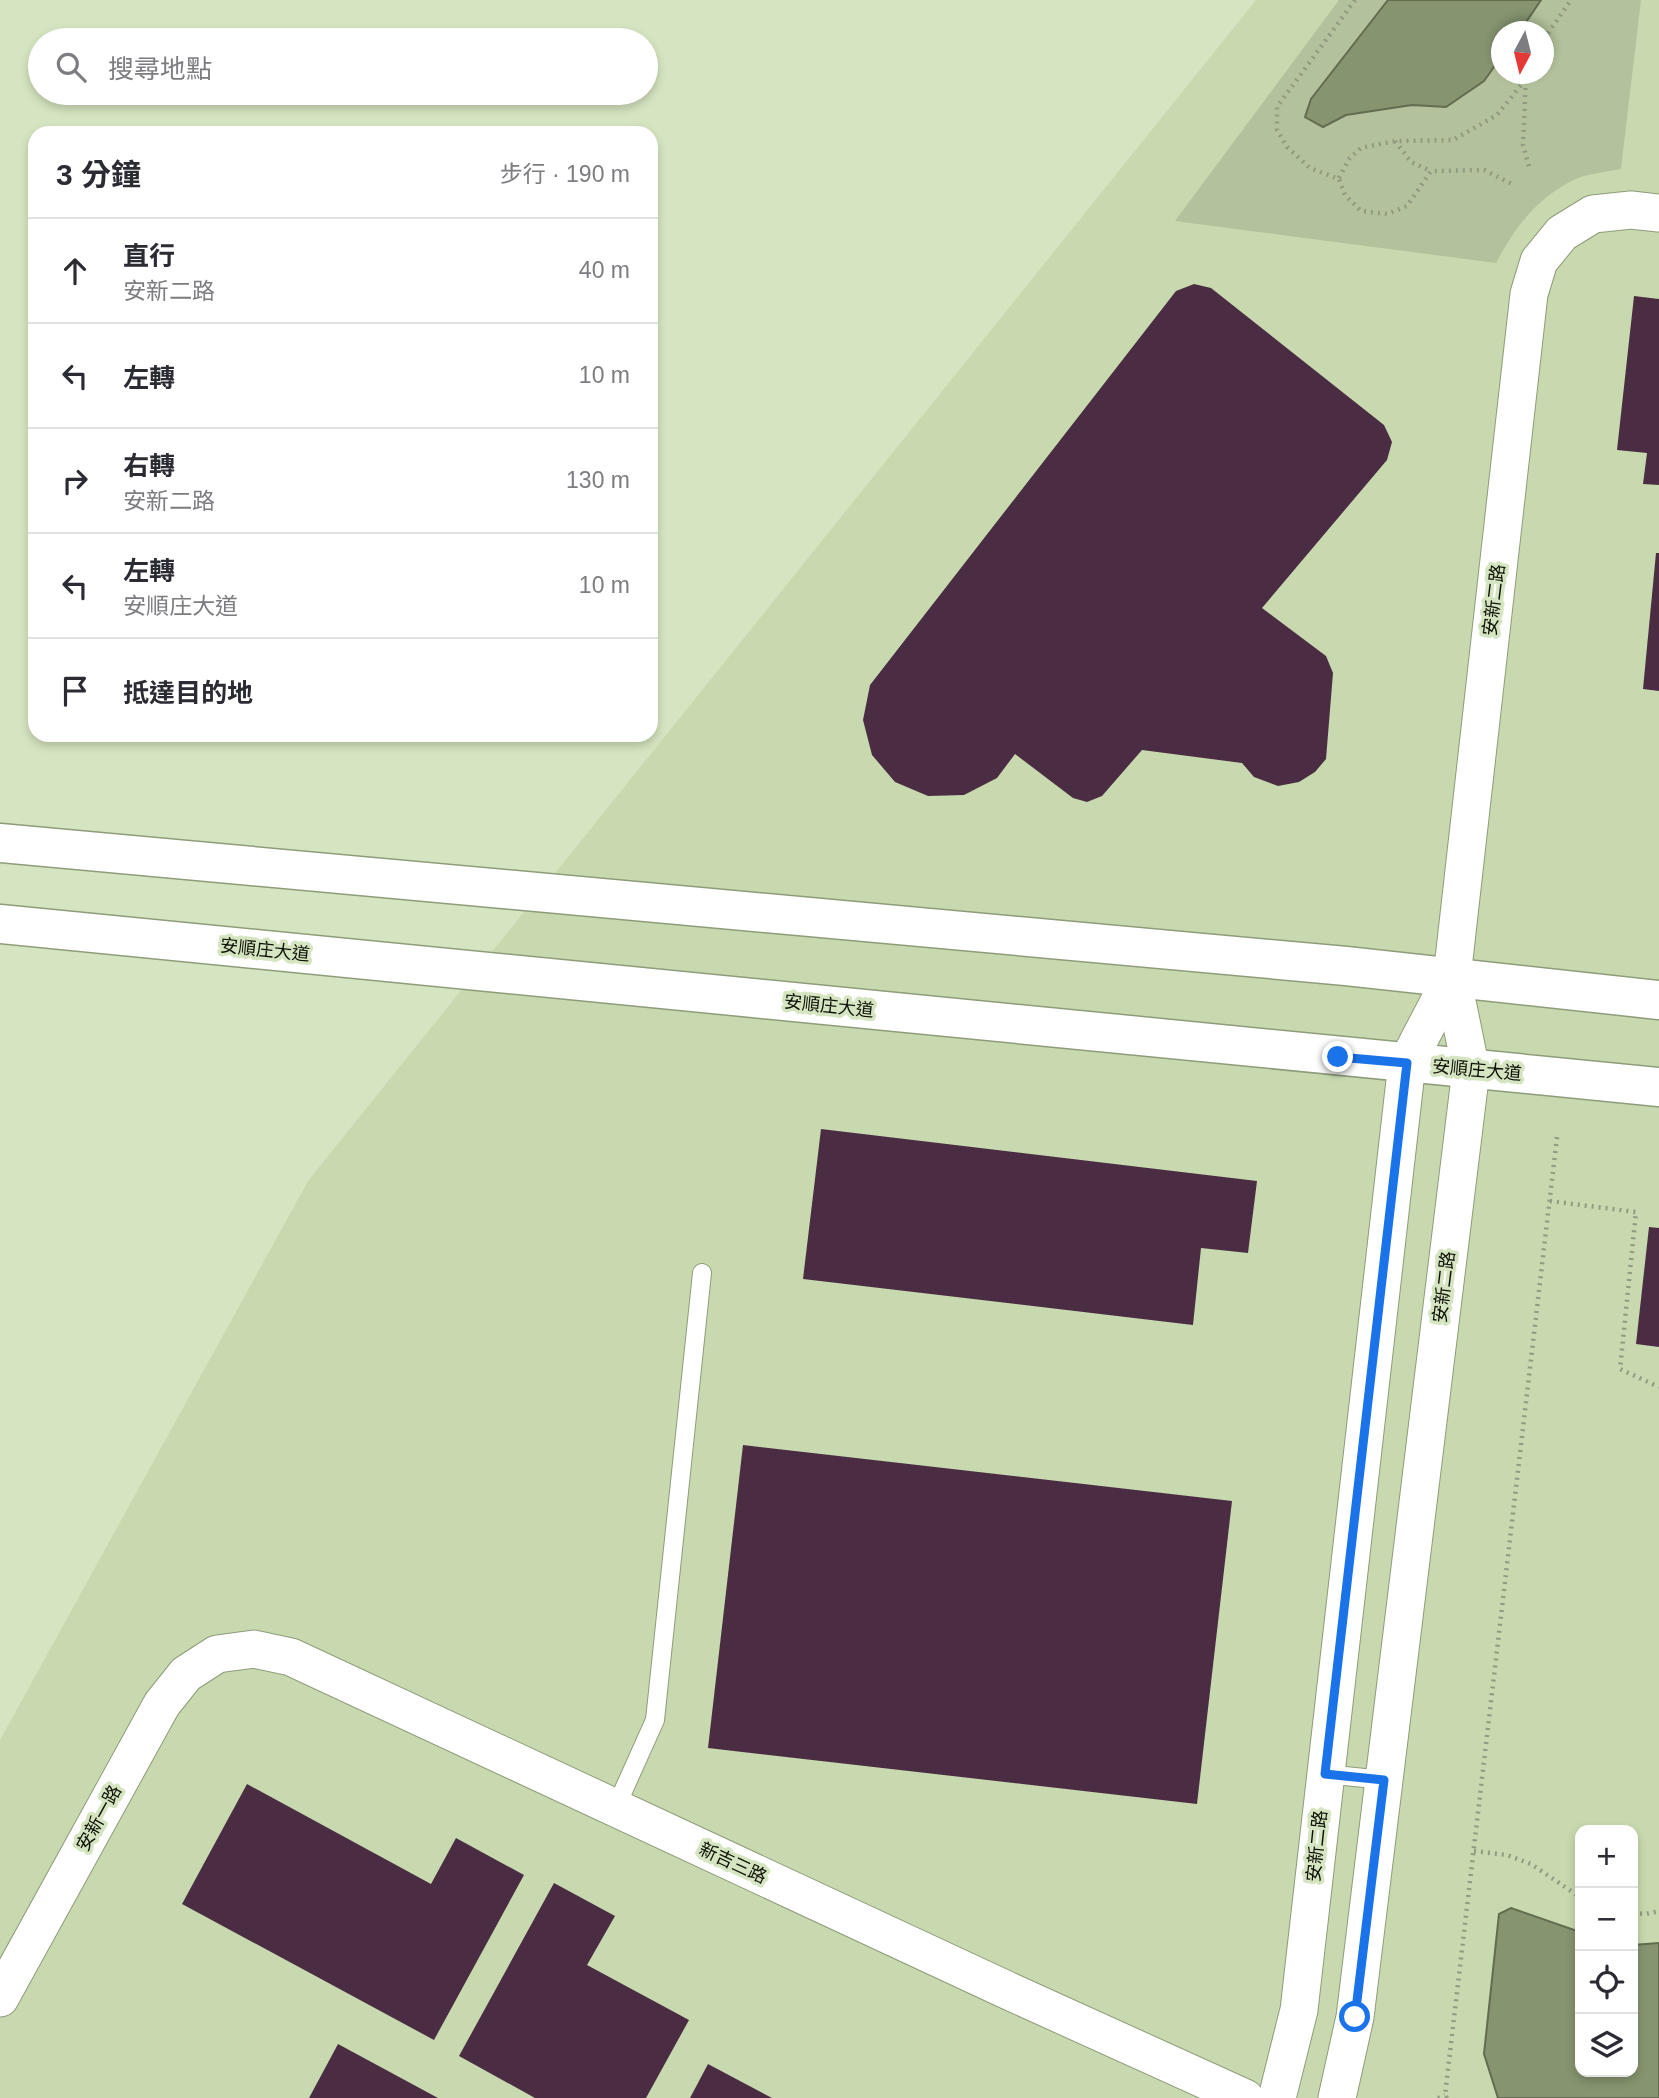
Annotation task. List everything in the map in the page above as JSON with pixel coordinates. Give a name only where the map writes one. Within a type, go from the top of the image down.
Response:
[{"type":"street","name":"安新二路","points":[[1337,2098],[1355,2017],[1472,1070],[1452,977],[1529,294],[1539,261],[1562,233],[1593,214],[1631,210],[1659,212]]},
{"type":"street","points":[[0,843],[1452,977],[1659,1000]]},
{"type":"street","name":"安順庄大道","points":[[0,924],[1659,1087]]},
{"type":"street","name":"安新二路","points":[[1277,2098],[1299,2010],[1407,1063],[1452,977]]},
{"type":"street","name":"新吉三路","points":[[217,1654],[254,1649],[291,1657],[1245,2098]]},
{"type":"street","name":"安新一路","points":[[0,1998],[162,1704],[186,1674],[217,1654]]},
{"type":"lane","points":[[616,1807],[655,1720],[702,1273]]},
{"type":"lane","points":[[1325,1774],[1384,1780]]},
{"type":"path","points":[[1339,178],[1310,168],[1287,147],[1277,130],[1277,107],[1355,0]]},
{"type":"path","points":[[1554,24],[1572,0]]},
{"type":"path","points":[[1431,172],[1407,206],[1387,214],[1361,211],[1345,195],[1339,178],[1349,159],[1361,148],[1395,141],[1453,140],[1497,115],[1520,84]]},
{"type":"path","points":[[1525,84],[1523,145],[1530,170]]},
{"type":"path","points":[[1395,141],[1411,162],[1431,172],[1484,170],[1514,185]]},
{"type":"path","points":[[1438,2098],[1446,2096],[1557,1137]]},
{"type":"path","points":[[1550,1201],[1636,1212],[1620,1369],[1659,1387]]},
{"type":"path","points":[[1474,1851],[1507,1855],[1531,1864],[1575,1894]]},
{"type":"path","points":[[1638,1913],[1659,1911]]},
{"type":"shaded area","points":[[1256,0],[1659,0],[1659,2098],[0,2098],[0,1740],[308,1181]]},
{"type":"shaded area","points":[[1339,0],[1641,0],[1621,169],[1578,178],[1551,193],[1520,225],[1496,263],[1175,221]]},
{"type":"shaded area","points":[[1388,0],[1541,0],[1527,21],[1491,21],[1491,71],[1484,81],[1446,107],[1412,105],[1346,115],[1323,127],[1305,117],[1311,99]]},
{"type":"shaded area","points":[[1511,1908],[1575,1930],[1575,2077],[1638,2077],[1638,1945],[1659,1943],[1659,2098],[1498,2098],[1484,2054],[1499,1914]]},
{"type":"building","points":[[1194,284],[1211,288],[1384,425],[1392,442],[1387,460],[1262,608],[1326,656],[1333,673],[1326,759],[1315,772],[1299,782],[1278,786],[1254,777],[1242,763],[1142,750],[1102,796],[1087,802],[1073,798],[1015,754],[997,778],[964,795],[928,796],[895,782],[872,755],[863,720],[870,685],[1176,291]]},
{"type":"building","points":[[1634,296],[1659,299],[1659,485],[1643,484],[1647,453],[1617,450]]},
{"type":"building","points":[[1656,553],[1659,553],[1659,691],[1643,689]]},
{"type":"building","points":[[821,1129],[1257,1181],[1248,1253],[1201,1248],[1193,1325],[803,1279]]},
{"type":"building","points":[[1649,1227],[1659,1228],[1659,1347],[1636,1344]]},
{"type":"building","points":[[743,1445],[1232,1501],[1197,1804],[708,1748]]},
{"type":"building","points":[[247,1784],[431,1884],[456,1838],[524,1875],[434,2040],[182,1904]]},
{"type":"building","points":[[554,1883],[615,1916],[587,1965],[689,2020],[646,2098],[535,2098],[459,2056]]},
{"type":"building","points":[[338,2044],[438,2098],[309,2098]]},
{"type":"building","points":[[708,2064],[772,2098],[690,2098]]},
{"type":"route","points":[[1338,1057],[1407,1063],[1325,1774],[1384,1780],[1355,2017]]}]
